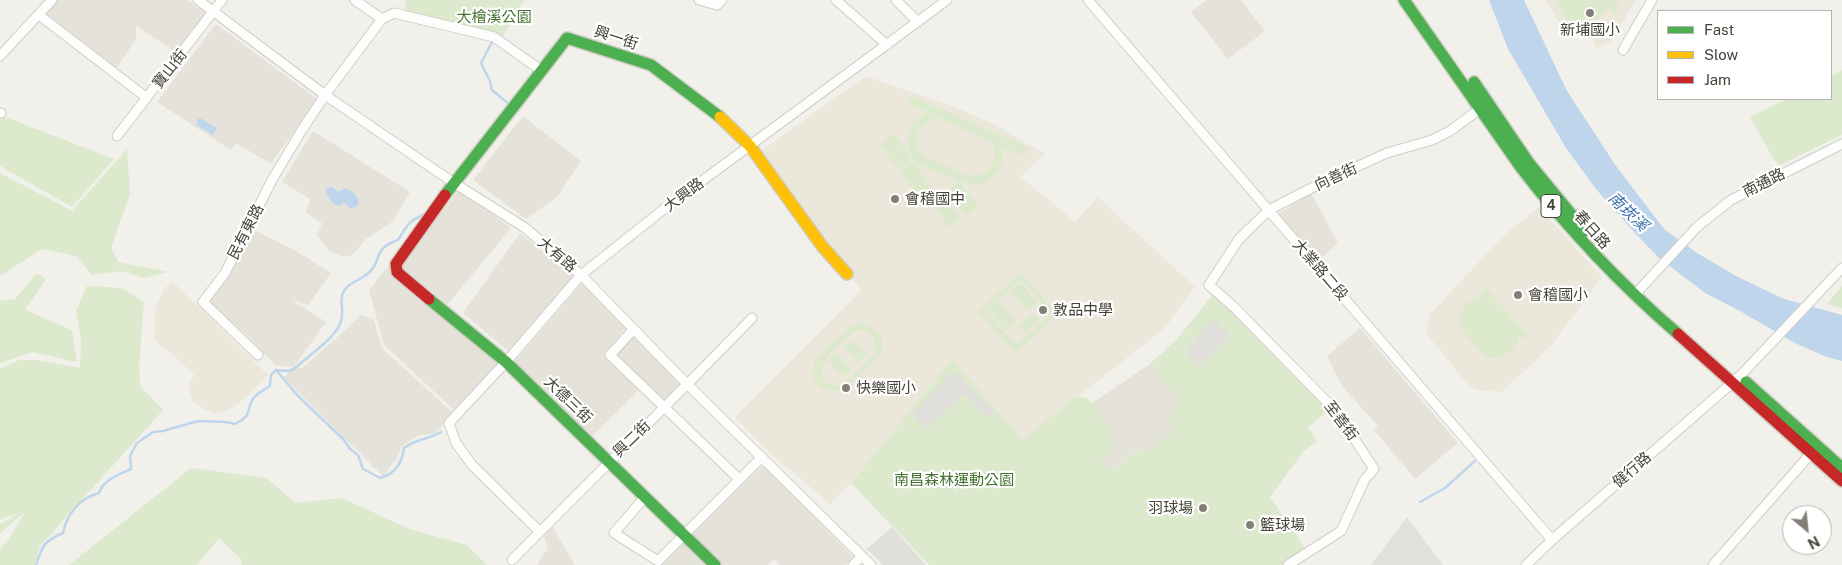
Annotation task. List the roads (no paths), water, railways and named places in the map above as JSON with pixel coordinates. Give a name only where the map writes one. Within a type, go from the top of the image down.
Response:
[{"type":"street","points":[[0,56],[52,0]]},
{"type":"street","name":"大有路","points":[[198,0],[325,95],[454,183],[524,227],[581,275],[688,385],[871,565]]},
{"type":"street","name":"寶山街","points":[[117,136],[222,0]]},
{"type":"street","points":[[355,0],[382,19]]},
{"type":"street","points":[[698,0],[717,5],[722,0]]},
{"type":"street","points":[[836,0],[887,45]]},
{"type":"street","points":[[896,0],[918,22]]},
{"type":"street","name":"大興路","points":[[540,532],[472,465],[456,443],[449,423],[506,362],[581,275],[664,209],[947,0]]},
{"type":"street","name":"大業路二段","points":[[1088,0],[1552,540]]},
{"type":"street","name":"春日路","points":[[1404,0],[1530,163],[1637,293],[1814,450]]},
{"type":"street","name":"春日路","points":[[1415,0],[1484,105]]},
{"type":"street","points":[[1623,50],[1652,0]]},
{"type":"street","points":[[325,95],[382,19],[394,13],[494,37],[542,71]]},
{"type":"street","points":[[39,15],[147,98]]},
{"type":"street","name":"興一街","points":[[396,264],[454,183],[567,38],[651,65],[699,100],[750,146],[822,246],[847,274]]},
{"type":"street","name":"民有東路","points":[[258,355],[203,302],[225,273],[272,180],[325,95]]},
{"type":"street","name":"向善街","points":[[1209,285],[1240,239],[1268,210],[1327,180],[1387,153],[1432,140],[1450,130],[1484,105]]},
{"type":"street","name":"南通路","points":[[1637,293],[1693,232],[1730,200],[1842,144]]},
{"type":"street","name":"大德三街","points":[[396,264],[397,272],[506,362],[575,427],[608,462],[714,565]]},
{"type":"street","name":"健行路","points":[[1526,565],[1736,379],[1842,268]]},
{"type":"street","name":"至善街","points":[[1209,285],[1234,307],[1337,412],[1374,468],[1364,479],[1340,531],[1288,565]]},
{"type":"street","name":"興二街","points":[[512,560],[608,462],[688,385],[752,318]]},
{"type":"street","points":[[634,329],[610,355],[739,479]]},
{"type":"street","points":[[1713,565],[1814,450]]},
{"type":"street","name":"4","points":[[1814,450],[1842,468]]},
{"type":"street","name":"4","points":[[1814,450],[1842,481]]},
{"type":"street","points":[[645,497],[614,533],[658,561],[762,457]]},
{"type":"street","points":[[853,565],[862,556]]},
{"type":"water","name":"南崁溪","points":[[1489,0],[1524,0],[1567,91],[1616,166],[1664,229],[1697,253],[1736,276],[1784,299],[1842,315],[1842,361],[1824,356],[1795,343],[1705,293],[1658,257],[1596,189],[1566,148],[1508,49]]},
{"type":"water","points":[[197,119],[202,119],[217,128],[213,135],[197,125]]},
{"type":"water","points":[[333,187],[338,192],[345,188],[352,192],[356,195],[359,203],[356,207],[350,208],[345,203],[339,206],[333,203],[328,197],[326,188]]},
{"type":"waterway","points":[[492,42],[481,63],[490,81],[492,90],[509,104]]},
{"type":"waterway","points":[[36,565],[45,545],[63,533],[68,519],[75,508],[92,495],[99,493],[108,481],[131,469],[130,456],[137,443],[153,432],[198,421],[235,424],[245,417],[255,397],[270,386],[271,375],[276,370],[288,371],[294,369],[332,336],[340,324],[345,289],[372,270],[384,248],[398,240],[411,222],[425,214]]},
{"type":"waterway","points":[[276,370],[298,396],[358,455],[363,469],[380,478],[394,471],[402,458],[404,448],[414,442],[441,432]]},
{"type":"waterway","points":[[1420,502],[1445,488],[1475,461]]},
{"type":"place","name":"新埔國小","points":[[1590,13]]},
{"type":"place","name":"會稽國中","points":[[895,199]]},
{"type":"place","name":"會稽國小","points":[[1518,295]]},
{"type":"place","name":"敦品中學","points":[[1043,310]]},
{"type":"place","name":"快樂國小","points":[[846,388]]},
{"type":"place","name":"羽球場","points":[[1203,508]]},
{"type":"place","name":"籃球場","points":[[1250,525]]},
{"type":"park label","name":"大檜溪公園","points":[[494,17]]},
{"type":"park label","name":"南昌森林運動公園","points":[[954,480]]}]
